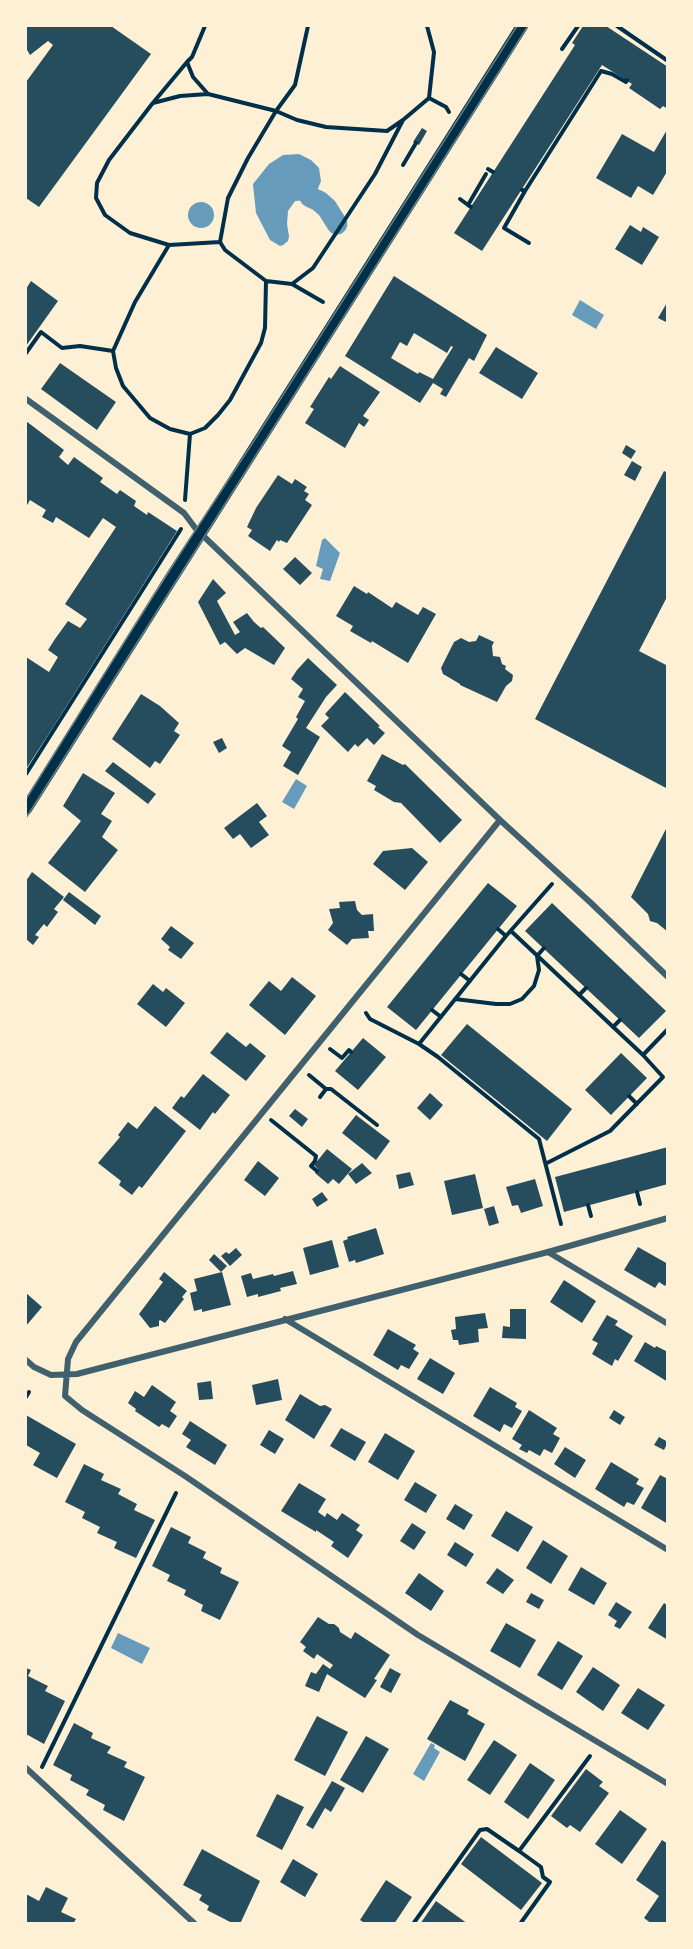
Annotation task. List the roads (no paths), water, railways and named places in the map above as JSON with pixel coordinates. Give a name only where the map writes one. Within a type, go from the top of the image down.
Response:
[{"type":"main road","points":[[26,809],[522,26]]},
{"type":"street","points":[[26,399],[184,513],[200,532],[500,820],[668,977]]},
{"type":"street","points":[[500,820],[76,1342],[68,1359],[64,1396],[418,1635],[668,1784]]},
{"type":"street","points":[[26,1360],[51,1375],[89,1371],[548,1252],[668,1218]]},
{"type":"street","points":[[548,1252],[668,1324]]},
{"type":"street","points":[[285,1319],[668,1550]]},
{"type":"street","points":[[26,1768],[195,1923]]},
{"type":"water","points":[[299,154],[311,160],[319,168],[321,181],[317,191],[307,200],[295,201],[288,211],[288,241],[280,246],[270,240],[256,213],[253,184],[269,164],[283,155]]},
{"type":"water","points":[[201,202],[211,205],[214,215],[211,225],[201,228],[191,225],[188,215],[191,205]]},
{"type":"water","points":[[580,300],[604,315],[596,329],[572,315]]},
{"type":"water","points":[[325,538],[340,553],[330,581],[320,579],[323,569],[316,566],[322,540]]},
{"type":"water","points":[[296,779],[307,786],[294,809],[282,802]]},
{"type":"water","points":[[118,1633],[150,1648],[142,1664],[111,1648]]},
{"type":"water","points":[[431,1743],[440,1752],[424,1781],[413,1774]]},
{"type":"waterway","points":[[310,197],[327,208],[337,224]]},
{"type":"tram line","points":[[26,799],[168,572],[517,26]]},
{"type":"tram line","points":[[26,818],[528,26]]}]
